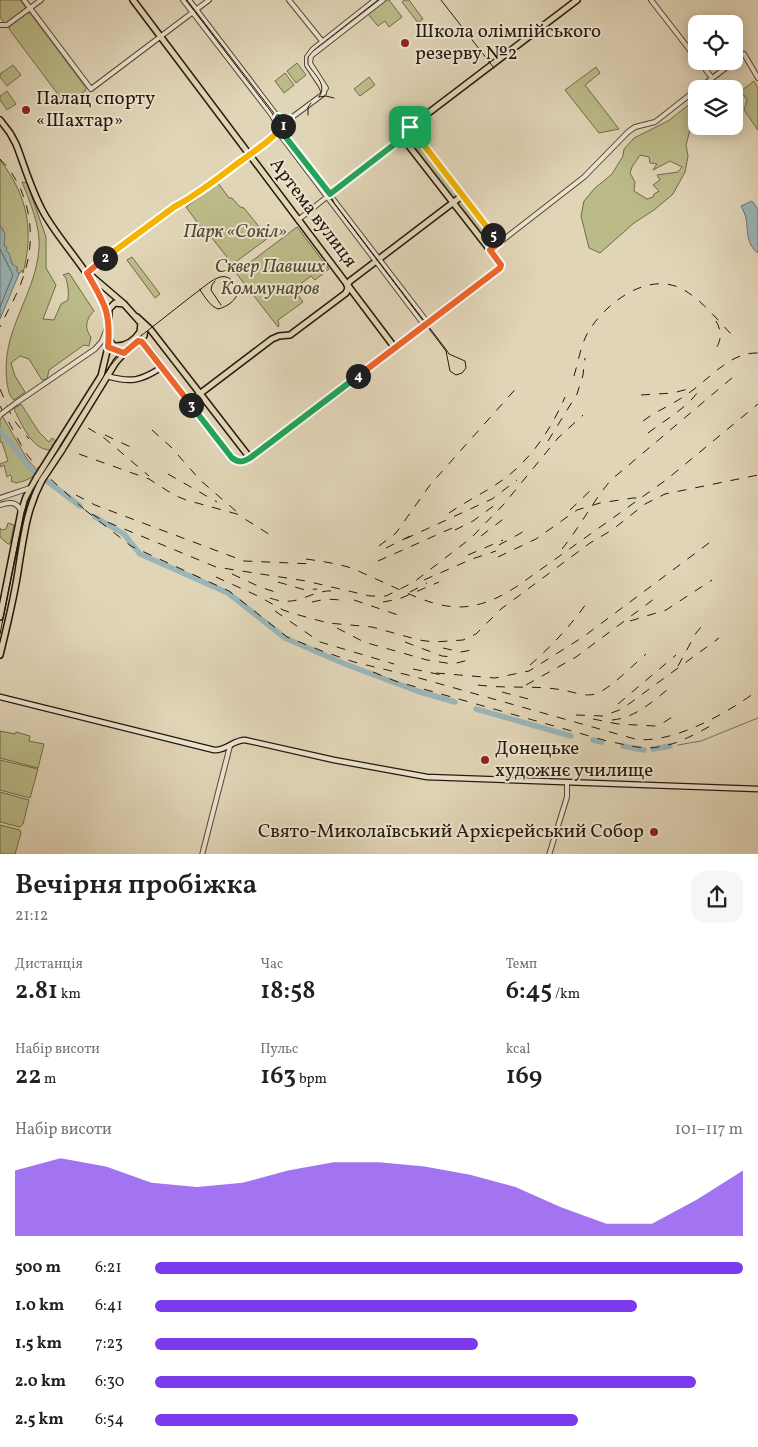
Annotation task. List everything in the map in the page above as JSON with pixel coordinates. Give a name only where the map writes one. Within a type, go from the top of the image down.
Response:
[{"type":"main road","name":"Артема вулиця","points":[[133,0],[395,348]]},
{"type":"main road","points":[[138,341],[142,342],[232,458],[238,462],[250,458],[427,325],[500,268],[501,265],[402,136],[410,127],[577,0]]},
{"type":"main road","points":[[0,120],[16,144],[44,213],[87,273],[105,304],[109,340],[104,369],[34,496],[28,514],[0,655]]},
{"type":"main road","points":[[410,127],[499,243],[490,250]]},
{"type":"main road","points":[[189,402],[275,337],[290,335],[346,293],[347,285],[350,281],[462,195]]},
{"type":"main road","points":[[87,273],[152,330],[250,458]]},
{"type":"main road","points":[[108,321],[111,305],[115,303],[124,304]]},
{"type":"main road","points":[[0,617],[21,512],[30,488],[124,353],[146,332],[137,317]]},
{"type":"main road","points":[[109,340],[111,345],[117,347],[126,344],[137,336],[141,327],[137,317]]},
{"type":"main road","points":[[108,347],[124,353]]},
{"type":"main road","points":[[107,376],[138,380],[143,379],[162,367]]},
{"type":"main road","points":[[0,698],[214,750],[222,750],[240,740],[245,740],[334,760],[428,777],[758,789]]},
{"type":"street","points":[[24,0],[90,89],[209,0]]},
{"type":"street","points":[[0,25],[7,25],[41,0]]},
{"type":"street","points":[[184,0],[195,11],[278,117],[282,120],[290,119]]},
{"type":"street","points":[[189,0],[195,11],[271,114],[327,197],[427,325]]},
{"type":"street","points":[[289,0],[324,42]]},
{"type":"street","points":[[87,273],[174,207],[190,199],[250,154],[280,130],[290,119],[324,93],[326,88],[311,66],[311,56],[324,42],[375,0]]},
{"type":"street","points":[[324,93],[308,68],[306,61],[308,54],[383,0]]},
{"type":"street","points":[[651,0],[688,48]]},
{"type":"street","points":[[710,80],[744,54],[758,78]]},
{"type":"street","points":[[706,70],[712,78]]},
{"type":"street","points":[[499,243],[584,177],[628,132],[635,127],[655,122],[688,97]]},
{"type":"street","points":[[278,117],[280,130]]},
{"type":"street","points":[[298,220],[402,136]]},
{"type":"street","points":[[0,415],[96,349],[102,341],[108,321]]},
{"type":"street","points":[[96,349],[117,347]]},
{"type":"street","points":[[96,349],[104,353],[106,360]]},
{"type":"street","points":[[2,498],[30,488]]},
{"type":"street","points":[[2,498],[8,503]]},
{"type":"street","points":[[0,505],[8,503],[17,505],[21,512]]},
{"type":"street","points":[[202,854],[230,746]]},
{"type":"street","points":[[549,854],[567,797],[567,782]]},
{"type":"green space","points":[[0,0],[20,0],[26,8],[5,24],[0,17]]},
{"type":"green space","points":[[383,0],[389,0],[402,17],[389,27],[385,21],[378,26],[367,13]]},
{"type":"green space","points":[[409,0],[423,19],[418,23],[402,2]]},
{"type":"green space","points":[[27,13],[30,13],[86,88],[86,90],[66,105],[9,29],[10,26]]},
{"type":"green space","points":[[297,63],[306,75],[296,83],[287,71]]},
{"type":"green space","points":[[13,65],[21,75],[7,86],[0,77],[0,74]]},
{"type":"green space","points":[[596,67],[600,73],[585,85],[619,129],[599,133],[565,90]]},
{"type":"green space","points":[[285,73],[294,85],[284,93],[275,81]]},
{"type":"green space","points":[[369,77],[375,85],[360,96],[354,89]]},
{"type":"green space","points":[[754,81],[758,88],[758,130],[744,110],[747,100],[743,94],[743,89]]},
{"type":"green space","points":[[7,91],[16,104],[7,110],[0,100],[0,96]]},
{"type":"green space","points":[[688,105],[689,135],[686,145],[688,156],[685,172],[673,194],[654,210],[634,223],[600,253],[589,248],[581,216],[584,201],[595,188],[612,174],[623,156],[624,149],[634,138],[668,121]],"holes":[[[640,155],[649,157],[650,163],[657,164],[653,170],[670,161],[682,167],[678,172],[657,175],[660,180],[653,185],[659,191],[653,197],[647,199],[634,191],[635,182],[630,173]]]},
{"type":"green space","points":[[413,133],[460,194],[453,200],[406,138]]},
{"type":"green space","points":[[0,160],[17,187],[26,214],[28,242],[23,273],[22,270],[19,274],[17,267],[13,266],[4,246],[3,230],[0,225]]},
{"type":"green space","points":[[22,182],[27,183],[46,237],[46,268],[56,285],[43,319],[54,320],[61,304],[68,300],[66,278],[63,275],[69,273],[94,311],[89,317],[87,324],[87,330],[91,337],[89,346],[84,345],[49,370],[47,379],[42,380],[29,359],[20,356],[11,363],[15,376],[25,392],[14,400],[8,390],[7,383],[6,364],[8,347],[31,283],[39,249],[37,224]]},
{"type":"green space","name":"Парк «Сокіл»","points":[[218,183],[229,198],[232,198],[240,207],[244,208],[268,238],[230,266],[225,259],[227,257],[208,233],[206,234],[186,207]]},
{"type":"green space","points":[[462,198],[490,235],[484,240],[456,203]]},
{"type":"green space","name":"Сквер Павших Коммунаров","points":[[297,227],[329,269],[315,280],[311,276],[299,285],[297,283],[292,287],[303,302],[278,320],[278,327],[236,273]]},
{"type":"green space","points":[[132,257],[160,294],[155,298],[127,260]]},
{"type":"green space","points":[[21,404],[39,432],[49,442],[52,438],[56,441],[50,450],[38,446],[28,435],[14,409]]},
{"type":"green space","points":[[3,417],[27,459],[38,471],[28,479],[16,483],[11,481],[12,477],[10,475],[7,477],[4,465],[0,467],[0,464],[8,461],[2,442],[0,442],[0,419]]},
{"type":"green space","points":[[8,523],[14,525],[10,544],[0,537],[0,528],[1,530],[6,529]]},
{"type":"green space","points":[[0,731],[15,734],[16,732],[30,736],[29,741],[44,744],[38,768],[0,758]]},
{"type":"green space","points":[[0,760],[38,769],[30,798],[0,790]]},
{"type":"green space","points":[[0,792],[29,800],[23,824],[20,827],[0,822]]},
{"type":"green space","points":[[0,825],[20,830],[21,833],[15,854],[0,854]]},
{"type":"water","points":[[752,201],[758,209],[758,253],[749,242],[746,218],[741,206]]},
{"type":"water","points":[[0,225],[5,234],[4,246],[7,247],[6,251],[9,253],[12,264],[17,267],[19,274],[0,319]]},
{"type":"waterway","points":[[0,430],[31,469],[80,506]]},
{"type":"waterway","points":[[95,517],[124,534],[140,554],[228,593],[285,638],[345,664],[417,691],[455,702]]},
{"type":"waterway","points":[[476,709],[571,736]]},
{"type":"waterway","points":[[678,745],[701,741],[758,718]]},
{"type":"waterway","points":[[593,740],[602,742]]},
{"type":"waterway","points":[[623,746],[644,750]]},
{"type":"waterway","points":[[653,749],[670,746]]},
{"type":"tram line","points":[[186,0],[272,113],[283,136],[446,351],[450,371],[456,375],[462,373],[466,368],[465,361],[449,354],[283,136],[279,122],[273,112],[187,0]]},
{"type":"tram line","points":[[319,97],[322,88],[321,84],[308,64],[308,57],[314,50],[378,0]]},
{"type":"tram line","points":[[441,0],[494,68]]},
{"type":"tram line","points":[[319,97],[334,98]]},
{"type":"tram line","points":[[308,115],[308,107],[311,103]]},
{"type":"tram line","points":[[334,203],[333,193],[359,171]]},
{"type":"tram line","points":[[0,634],[23,518],[27,501],[33,489],[110,366],[128,346],[199,290],[205,286],[211,281],[217,278],[229,278],[234,282],[238,291],[231,303],[218,309],[210,304],[204,296],[200,290],[200,289]]},
{"type":"tram line","points":[[215,281],[211,290],[221,305]]},
{"type":"railway","points":[[0,159],[18,183],[24,197],[30,227],[29,256],[23,278],[0,327]]},
{"type":"railway","points":[[574,376],[584,341],[593,324],[615,302],[641,287],[656,284],[670,285],[684,290],[704,305],[734,337]]},
{"type":"railway","points":[[716,321],[720,334],[717,347]]},
{"type":"railway","points":[[643,421],[695,389],[729,362],[738,357],[758,353]]},
{"type":"railway","points":[[548,441],[577,394],[583,375],[585,358]]},
{"type":"railway","points":[[562,549],[611,480],[739,372]]},
{"type":"railway","points":[[379,546],[396,533],[430,485],[520,384]]},
{"type":"railway","points":[[0,389],[13,419],[29,439]]},
{"type":"railway","points":[[641,395],[673,393],[688,389]]},
{"type":"railway","points":[[648,433],[681,409],[698,392]]},
{"type":"railway","points":[[449,513],[494,486],[517,468],[541,440],[565,397]]},
{"type":"railway","points":[[306,559],[348,567],[431,602],[463,607],[480,604],[498,597],[519,585],[666,480],[758,404]]},
{"type":"railway","points":[[0,406],[25,452],[36,466],[85,510],[100,519],[216,567],[306,581],[370,596],[386,596],[414,582],[471,538],[504,504],[558,438],[583,415]]},
{"type":"railway","points":[[88,428],[103,437],[149,476]]},
{"type":"railway","points":[[152,430],[171,447],[200,480],[237,512]]},
{"type":"railway","points":[[105,435],[137,450]]},
{"type":"railway","points":[[79,454],[149,479],[174,495],[186,500],[237,514],[275,538]]},
{"type":"railway","points":[[168,474],[217,502]]},
{"type":"railway","points":[[216,577],[258,596],[283,610],[328,623],[372,627],[419,640],[434,642],[463,640],[476,634],[501,609],[590,543],[612,530],[645,504],[665,494],[758,475]]},
{"type":"railway","points":[[405,539],[492,499],[517,480]]},
{"type":"railway","points":[[570,510],[593,488]]},
{"type":"railway","points":[[76,495],[95,505],[244,561],[314,564]]},
{"type":"railway","points":[[498,557],[536,539],[577,510],[600,503],[640,498]]},
{"type":"railway","points":[[455,530],[473,521],[499,502]]},
{"type":"railway","points":[[85,510],[131,546],[229,591],[287,637],[354,662],[412,676],[635,739],[649,740],[682,732],[716,717],[758,690]]},
{"type":"railway","points":[[481,536],[506,517]]},
{"type":"railway","points":[[378,561],[459,525]]},
{"type":"railway","points":[[499,545],[528,527]]},
{"type":"railway","points":[[386,548],[410,536]]},
{"type":"railway","points":[[468,555],[503,540]]},
{"type":"railway","points":[[436,673],[495,678],[529,671],[583,637],[713,540]]},
{"type":"railway","points":[[424,580],[472,559],[496,551]]},
{"type":"railway","points":[[232,574],[281,594]]},
{"type":"railway","points":[[630,621],[666,610],[712,580]]},
{"type":"railway","points":[[278,582],[305,590],[317,589]]},
{"type":"railway","points":[[383,602],[399,599],[439,582]]},
{"type":"railway","points":[[410,592],[427,583]]},
{"type":"railway","points":[[270,598],[289,601],[326,591],[335,591]]},
{"type":"railway","points":[[526,685],[576,657],[658,596]]},
{"type":"railway","points":[[312,602],[326,599],[341,600]]},
{"type":"railway","points":[[354,600],[401,616]]},
{"type":"railway","points":[[530,665],[562,634],[589,600]]},
{"type":"railway","points":[[275,611],[320,642],[394,664]]},
{"type":"railway","points":[[678,666],[696,633],[706,621]]},
{"type":"railway","points":[[337,628],[364,642],[427,660],[453,664],[472,659]]},
{"type":"railway","points":[[576,715],[603,716],[622,709],[719,638]]},
{"type":"railway","points":[[405,642],[442,656],[452,657]]},
{"type":"railway","points":[[443,648],[461,652],[477,649]]},
{"type":"railway","points":[[478,685],[531,687],[563,690],[585,695],[594,694],[610,685],[646,654]]},
{"type":"railway","points":[[618,704],[676,655]]},
{"type":"railway","points":[[413,669],[442,675]]},
{"type":"railway","points":[[373,672],[395,681],[607,741],[632,746],[645,748],[665,746],[686,739],[712,725]]},
{"type":"railway","points":[[612,720],[621,719],[637,712],[672,686]]},
{"type":"railway","points":[[502,692],[536,701]]},
{"type":"railway","points":[[593,719],[618,724],[655,726],[672,717]]},
{"type":"place","name":"Школа олімпійського резерву №2","points":[[405,43]]},
{"type":"place","name":"Палац спорту «Шахтар»","points":[[26,110]]},
{"type":"place","name":"Донецьке художнє училище","points":[[485,760]]},
{"type":"place","name":"Свято-Миколаївський Архієрейський Собор","points":[[654,832]]},
{"type":"route","points":[[410,127],[396,143],[330,194],[284,135],[281,128],[280,120],[278,117],[282,120],[290,119],[281,128],[273,137],[190,199],[174,207],[87,273],[105,304],[109,319],[108,347],[124,353],[138,341],[142,342],[235,461],[241,462],[250,458],[454,305],[502,266],[490,250],[499,243],[410,127]]}]
